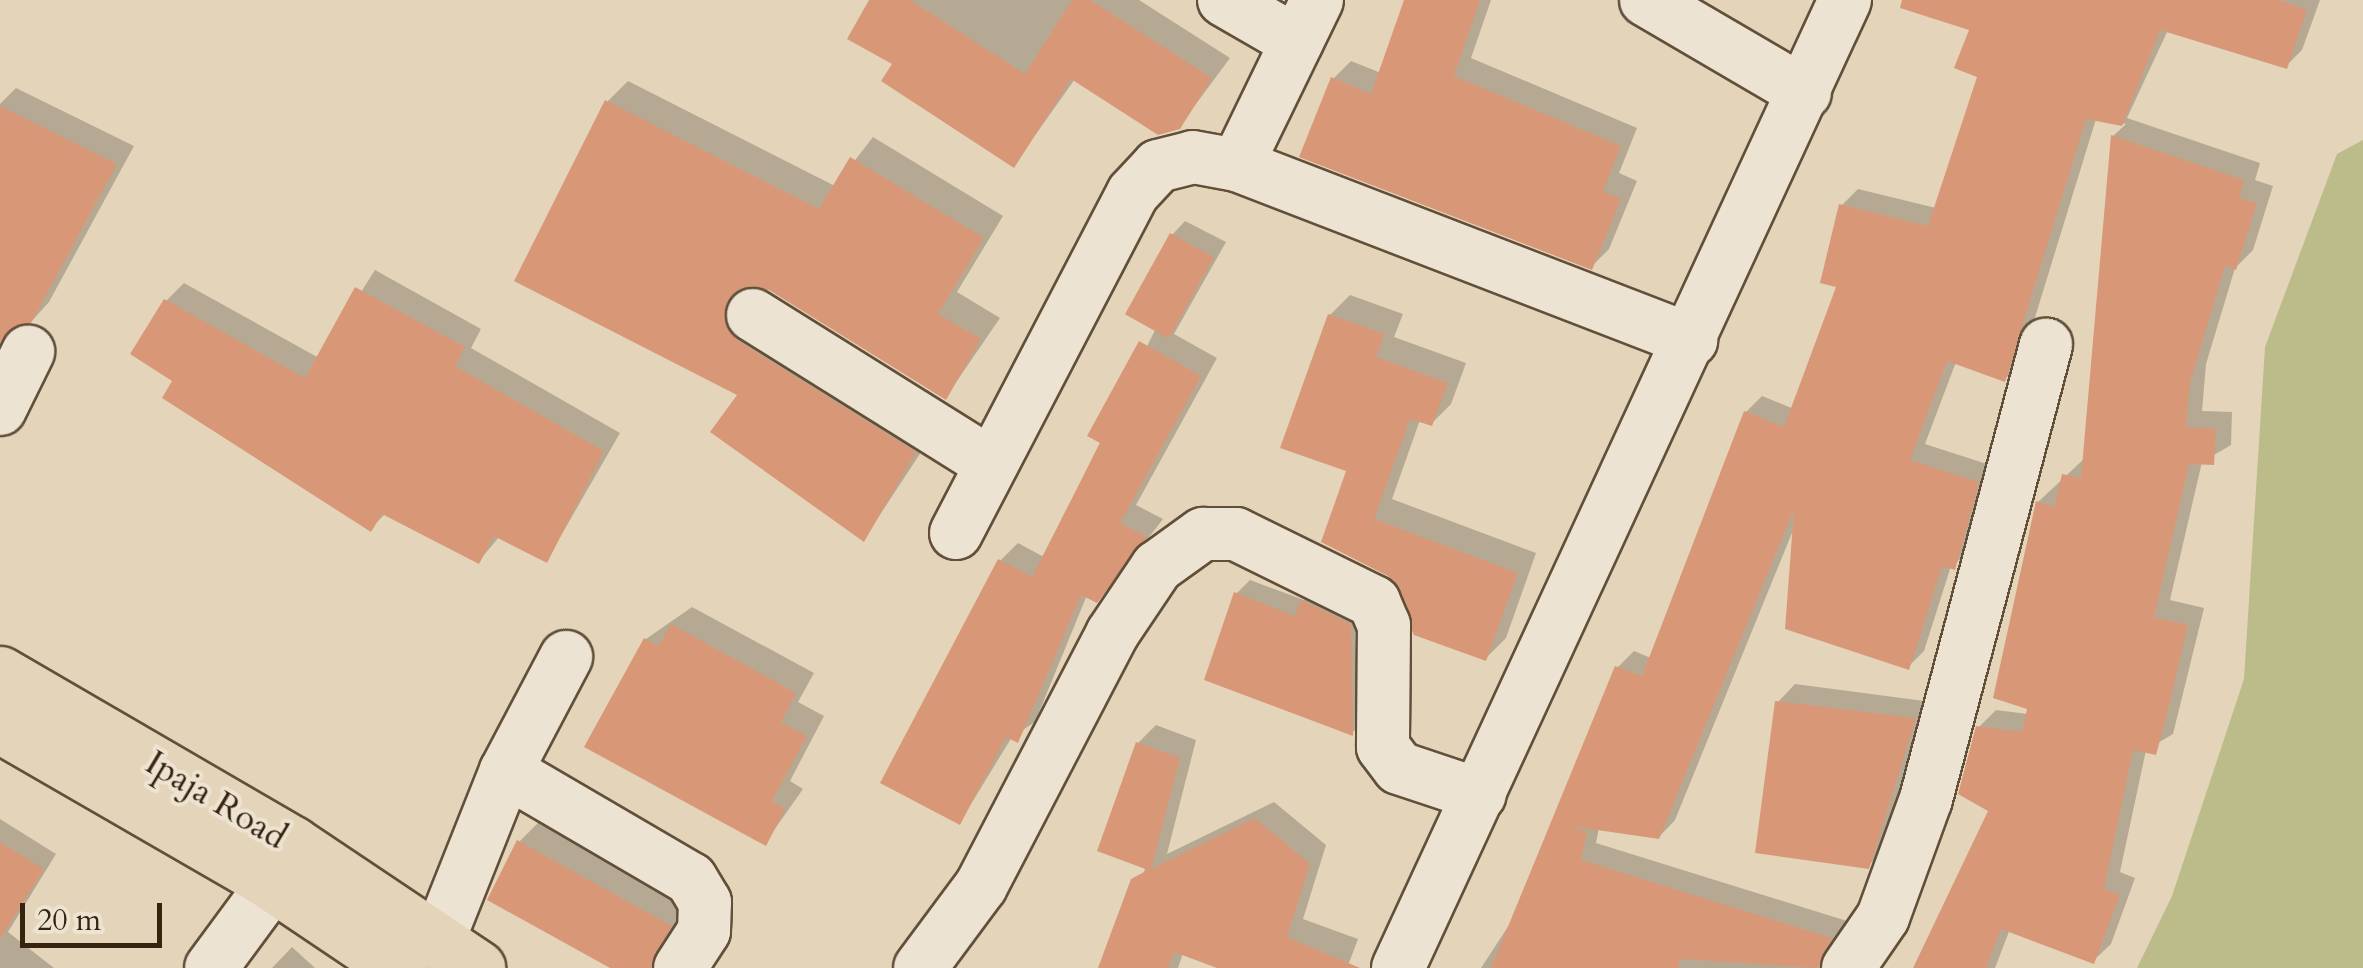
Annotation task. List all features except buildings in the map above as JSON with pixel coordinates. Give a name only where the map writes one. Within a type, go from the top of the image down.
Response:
[{"type":"main road","name":"Ipaja Road","points":[[0,674],[438,958]]},
{"type":"main road","name":"Ipaja Road","points":[[0,725],[274,884],[438,958]]},
{"type":"street","points":[[1224,0],[1307,21],[1237,166]]},
{"type":"street","points":[[1646,0],[1804,92]]},
{"type":"street","points":[[1398,968],[1845,0]]},
{"type":"street","points":[[956,532],[1133,193],[1158,166],[1192,157],[1237,166],[1691,340]]},
{"type":"street","points":[[753,316],[992,464]]},
{"type":"street","points":[[1848,968],[1884,917],[1926,799],[2046,345]]},
{"type":"street","points":[[0,409],[28,352]]},
{"type":"street","points":[[920,968],[981,886],[1112,634],[1158,567],[1202,534],[1236,534],[1374,602],[1384,625],[1383,747],[1399,768],[1480,796]]},
{"type":"street","points":[[438,958],[506,771],[566,657]]},
{"type":"street","points":[[506,771],[691,879],[704,902],[704,931],[680,968]]},
{"type":"street","points":[[211,968],[274,884]]},
{"type":"shaded area","points":[[2363,140],[2363,968],[2137,968],[2172,896],[2244,679],[2265,347],[2337,154]]}]
